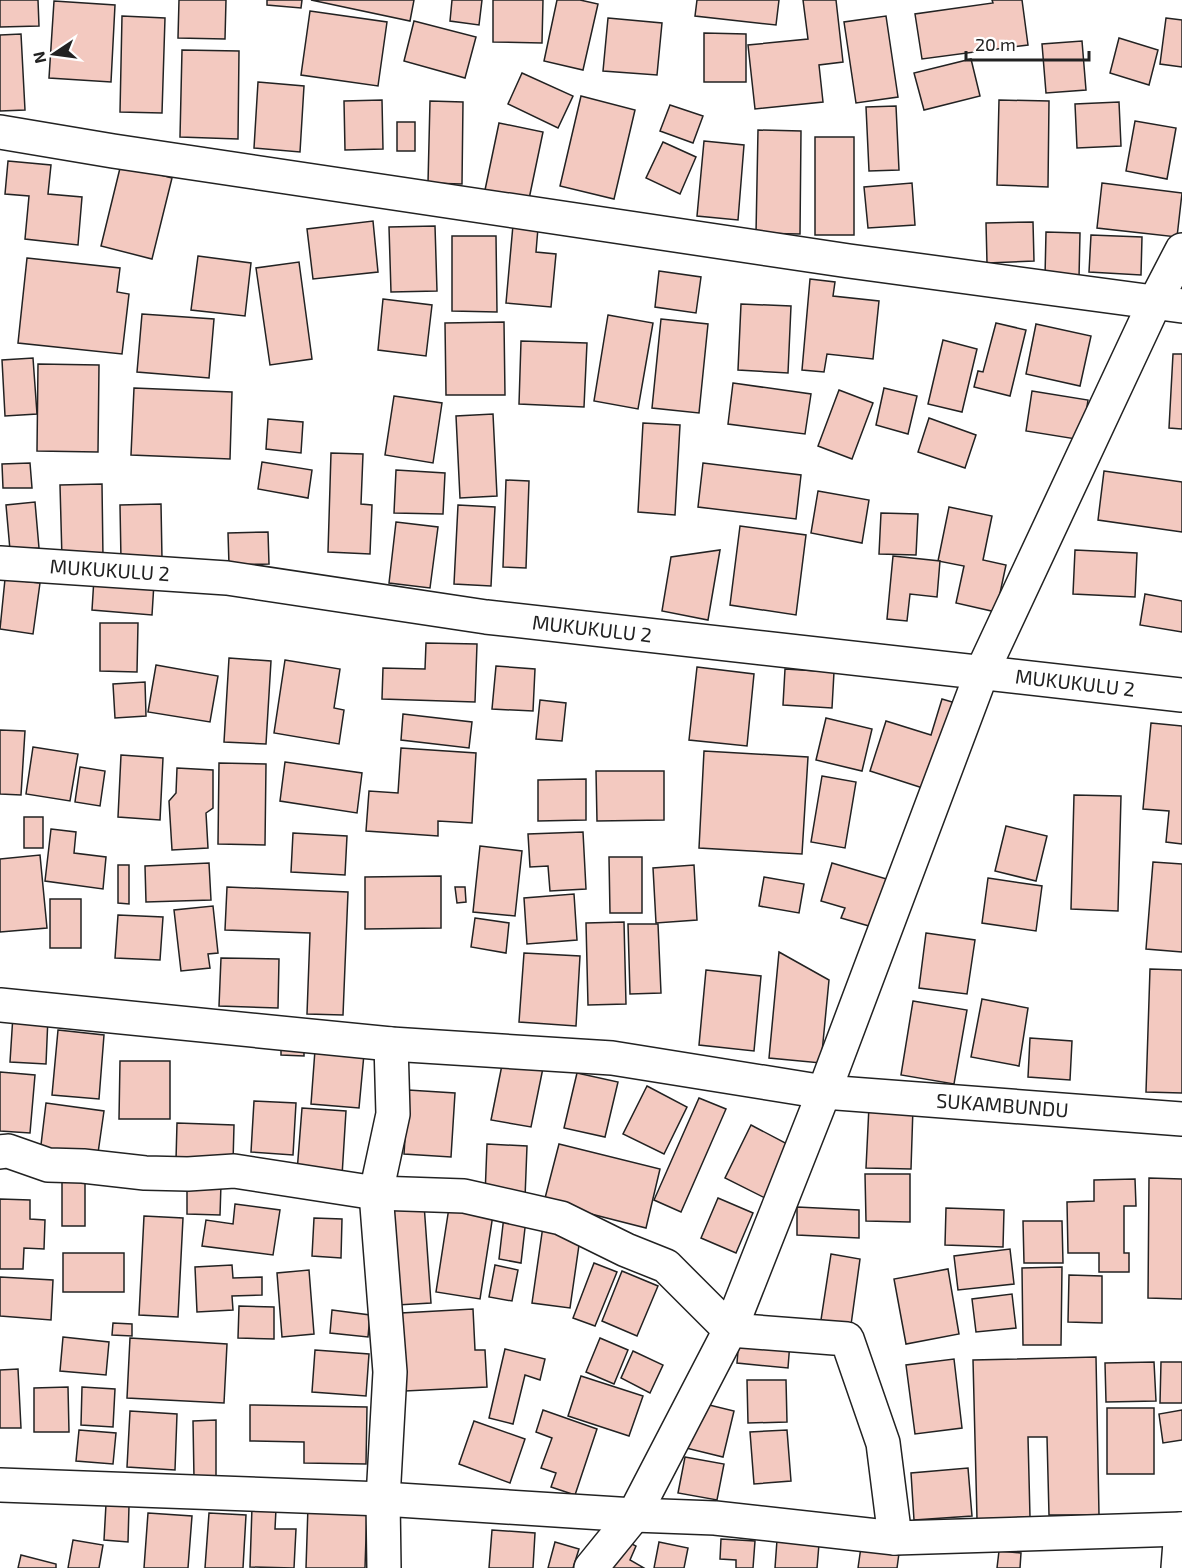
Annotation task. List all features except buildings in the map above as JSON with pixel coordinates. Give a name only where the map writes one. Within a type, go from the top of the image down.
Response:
[{"type":"street","points":[[0,132],[825,257],[1168,304]]},
{"type":"street","points":[[591,1568],[634,1515],[730,1330],[824,1092],[982,672],[1168,304],[1182,250]]},
{"type":"street","name":"MUKUKULU 2","points":[[0,563],[227,578],[486,617],[1182,695]]},
{"type":"street","name":"SUKAMBUNDU","points":[[0,1005],[391,1044],[612,1058],[824,1092],[1182,1119]]},
{"type":"street","points":[[384,1568],[383,1499],[390,1372],[376,1193],[393,1114],[391,1044]]},
{"type":"street","points":[[0,1152],[8,1151],[48,1165],[83,1166],[145,1173],[234,1171],[376,1193],[464,1196],[561,1218],[626,1250],[666,1266],[730,1330],[847,1339],[883,1443],[895,1538]]},
{"type":"street","points":[[0,1485],[383,1499],[715,1518],[895,1538],[1181,1529],[1178,1568]]}]
